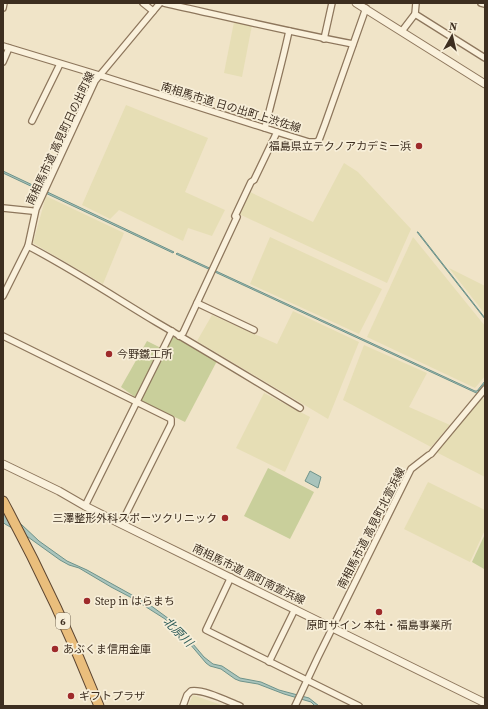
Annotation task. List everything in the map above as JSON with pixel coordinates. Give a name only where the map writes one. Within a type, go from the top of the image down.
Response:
[{"type":"highway","name":"6","points":[[4,504],[22,537],[69,633],[99,706]]},
{"type":"street","points":[[3,8],[4,3]]},
{"type":"street","points":[[143,3],[153,11]]},
{"type":"street","name":"南相馬市道 高見町日の出町線","points":[[3,296],[28,246],[36,209],[95,81],[160,3]]},
{"type":"street","points":[[164,3],[324,39],[353,44]]},
{"type":"street","points":[[324,39],[332,3]]},
{"type":"street","points":[[402,31],[415,14],[416,3]]},
{"type":"street","points":[[481,3],[485,4]]},
{"type":"street","points":[[360,5],[485,84]]},
{"type":"street","name":"南相馬市道 日の出町上渋佐線","points":[[3,46],[309,142],[316,142],[325,124],[353,44],[360,5]]},
{"type":"street","points":[[415,14],[485,58]]},
{"type":"street","points":[[265,128],[289,31]]},
{"type":"street","points":[[3,62],[10,48]]},
{"type":"street","points":[[32,122],[60,64]]},
{"type":"street","points":[[180,336],[183,333],[237,217],[235,216],[251,182],[254,180],[277,132]]},
{"type":"street","points":[[3,208],[35,212]]},
{"type":"street","points":[[28,246],[90,281],[300,408]]},
{"type":"street","points":[[197,303],[254,330]]},
{"type":"street","points":[[85,506],[172,331]]},
{"type":"street","points":[[3,336],[171,419],[171,424],[121,524]]},
{"type":"street","name":"南相馬市道 高見町北萱浜線","points":[[295,706],[411,469],[432,454],[485,389]]},
{"type":"street","name":"南相馬市道 原町南萱浜線","points":[[3,464],[59,491],[121,524],[485,703]]},
{"type":"street","points":[[231,577],[206,630],[359,706]]},
{"type":"street","points":[[269,662],[295,609]]},
{"type":"street","points":[[183,706],[187,695],[191,691],[195,690],[240,706]]},
{"type":"shaded area","points":[[234,22],[252,25],[242,77],[224,73]]},
{"type":"shaded area","points":[[126,105],[208,138],[185,192],[225,210],[212,236],[188,228],[183,241],[119,210],[110,219],[82,205]]},
{"type":"shaded area","points":[[344,163],[358,172],[411,229],[387,283],[239,214],[250,192],[313,222]]},
{"type":"shaded area","points":[[46,196],[124,233],[103,284],[33,243]]},
{"type":"shaded area","points":[[270,237],[382,289],[359,334],[250,284]]},
{"type":"shaded area","points":[[413,237],[485,326],[485,376],[475,388],[367,337]]},
{"type":"shaded area","points":[[449,268],[485,286],[485,314]]},
{"type":"shaded area","points":[[293,311],[359,342],[328,419],[197,341],[212,315],[277,344]]},
{"type":"shaded area","points":[[364,345],[427,373],[409,407],[450,425],[431,447],[343,400]]},
{"type":"shaded area","points":[[264,393],[310,417],[285,472],[236,448]]},
{"type":"shaded area","points":[[482,398],[485,400],[485,477],[436,452]]},
{"type":"shaded area","points":[[428,482],[485,510],[485,530],[470,562],[404,529]]},
{"type":"shaded area","points":[[193,695],[224,706],[188,706]]},
{"type":"green space","points":[[172,336],[217,361],[185,422],[140,400]]},
{"type":"green space","points":[[147,341],[161,348],[135,397],[121,387]]},
{"type":"green space","points":[[268,468],[314,492],[290,539],[244,516]]},
{"type":"green space","points":[[485,534],[485,567],[484,569],[472,562]]},
{"type":"water","points":[[3,171],[174,252],[173,253],[3,173]]},
{"type":"water","points":[[417,232],[418,232],[485,319]]},
{"type":"water","points":[[177,253],[475,391],[477,391],[485,381],[478,391],[485,395],[485,397],[176,254]]},
{"type":"water","points":[[310,471],[321,477],[318,488],[305,481]]},
{"type":"water","points":[[3,513],[22,525],[39,541],[67,561],[87,570],[150,605],[177,625],[204,657],[213,664],[222,666],[240,678],[261,682],[279,690],[309,698],[319,706],[315,706],[311,702],[258,684],[240,681],[221,669],[210,666],[184,637],[165,619],[132,598],[79,568],[60,560],[28,537],[5,524],[3,522]]},
{"type":"place","name":"福島県立テクノアカデミー浜","points":[[419,146]]},
{"type":"place","name":"今野鐵工所","points":[[109,354]]},
{"type":"place","name":"三澤整形外科スポーツクリニック","points":[[225,518]]},
{"type":"place","name":"Step in はらまち","points":[[87,601]]},
{"type":"place","name":"原町サイン 本社・福島事業所","points":[[379,612]]},
{"type":"place","name":"あぶくま信用金庫","points":[[55,649]]},
{"type":"place","name":"ギフトプラザ","points":[[71,696]]},
{"type":"water label","name":"北原川","points":[[178,632]]}]
